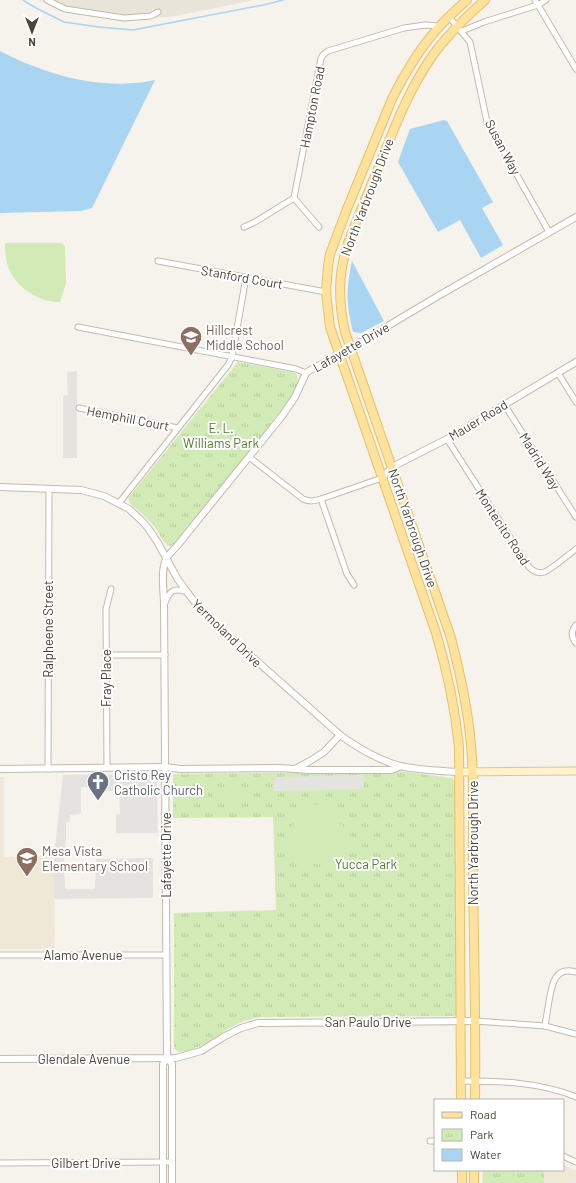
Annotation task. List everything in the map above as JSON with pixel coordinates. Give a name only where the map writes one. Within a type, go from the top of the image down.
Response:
[{"type":"main road","name":"North Yarbrough Drive","points":[[462,1099],[460,1021],[459,772],[457,733],[450,687],[446,666],[436,633],[330,327],[326,292],[328,266],[334,241],[385,116],[401,81],[420,50],[439,26],[467,0]]},
{"type":"main road","name":"North Yarbrough Drive","points":[[475,1099],[473,772],[469,726],[462,684],[451,638],[345,332],[341,314],[340,277],[342,260],[348,243],[411,89],[434,54],[460,29],[485,0]]},
{"type":"main road","points":[[450,687],[462,684]]},
{"type":"main road","points":[[459,772],[576,771]]},
{"type":"main road","points":[[460,957],[474,957]]},
{"type":"main road","points":[[462,1171],[462,1183]]},
{"type":"main road","points":[[474,1171],[474,1183]]},
{"type":"street","points":[[47,0],[65,9],[124,18],[151,16],[158,12]]},
{"type":"street","points":[[460,29],[546,0]]},
{"type":"street","points":[[537,2],[576,69]]},
{"type":"street","name":"Susan Way","points":[[449,17],[470,42],[487,122],[549,232]]},
{"type":"street","name":"Hampton Road","points":[[294,198],[321,58],[323,55],[328,51],[394,30],[425,25],[439,26]]},
{"type":"street","points":[[244,227],[256,222],[294,198],[319,227]]},
{"type":"street","name":"Lafayette Drive","points":[[163,1183],[163,1064],[167,1058],[165,655],[163,567],[166,558],[278,420],[295,397],[306,373],[576,217]]},
{"type":"street","name":"Stanford Court","points":[[158,261],[326,292]]},
{"type":"street","points":[[118,503],[224,370],[232,357],[246,277]]},
{"type":"street","points":[[78,327],[296,369],[306,373]]},
{"type":"street","name":"Mauer Road","points":[[382,478],[392,467],[447,439],[576,362]]},
{"type":"street","points":[[558,373],[576,402]]},
{"type":"street","name":"Madrid Way","points":[[504,404],[576,518]]},
{"type":"street","name":"Hemphill Court","points":[[78,408],[178,428]]},
{"type":"street","name":"Montecito Road","points":[[447,439],[532,570],[538,573],[546,571],[576,549]]},
{"type":"street","points":[[249,457],[303,499],[312,501],[382,478]]},
{"type":"street","name":"Yermoland Drive","points":[[0,487],[82,490],[104,496],[129,510],[142,521],[153,534],[187,592],[201,610],[214,623],[340,735],[370,754],[401,766]]},
{"type":"street","name":"Ralpheene Street","points":[[48,489],[48,769]]},
{"type":"street","points":[[321,499],[347,574],[354,585]]},
{"type":"street","name":"Fray Place","points":[[107,768],[106,609],[111,589]]},
{"type":"street","points":[[164,604],[168,594],[171,592],[176,590],[187,592]]},
{"type":"street","points":[[576,625],[572,633],[576,643]]},
{"type":"street","points":[[106,655],[165,655]]},
{"type":"street","points":[[295,769],[321,754],[340,735]]},
{"type":"street","points":[[0,769],[165,767],[180,769],[391,770],[401,766],[459,772]]},
{"type":"street","name":"Alamo Avenue","points":[[0,955],[166,955]]},
{"type":"street","points":[[545,1026],[553,981],[558,975],[564,972],[576,972]]},
{"type":"street","name":"San Paulo Drive","points":[[167,1058],[183,1056],[201,1051],[233,1032],[245,1027],[268,1022],[506,1022],[545,1026],[576,1034]]},
{"type":"street","name":"Lafayette Drive","points":[[167,1058],[172,1064],[172,1183]]},
{"type":"street","name":"Glendale Avenue","points":[[0,1059],[167,1058]]},
{"type":"street","points":[[462,1081],[526,1084],[553,1089],[576,1097]]},
{"type":"street","points":[[564,1156],[576,1162]]},
{"type":"street","name":"Gilbert Drive","points":[[0,1163],[171,1162]]},
{"type":"shaded area","points":[[39,0],[255,0],[175,16],[129,21],[63,12]]},
{"type":"shaded area","points":[[77,371],[77,458],[63,458],[63,396],[68,395],[67,372]]},
{"type":"shaded area","points":[[157,774],[158,833],[116,833],[116,814],[120,814],[119,791],[96,791],[95,787],[81,787],[81,814],[70,815],[70,822],[66,822],[64,860],[65,889],[95,889],[96,859],[153,858],[153,898],[54,899],[54,856],[63,775]]},
{"type":"shaded area","points":[[364,775],[364,789],[274,791],[274,777]]},
{"type":"shaded area","name":"Mesa Vista Elementary School","points":[[0,777],[4,777],[4,857],[54,856],[55,949],[0,949]]},
{"type":"shaded area","points":[[564,1165],[576,1170],[576,1183],[482,1183],[482,1171],[564,1171]]},
{"type":"green space","points":[[5,243],[62,243],[65,246],[66,283],[60,302],[45,300],[31,294],[19,284],[9,270]]},
{"type":"green space","name":"E. L. Williams Park","points":[[238,362],[296,373],[298,379],[295,390],[248,453],[176,544],[169,546],[164,542],[152,523],[130,503],[129,497]]},
{"type":"green space","name":"Yucca Park","points":[[399,771],[452,778],[456,783],[458,1012],[455,1016],[259,1017],[245,1021],[230,1028],[195,1049],[178,1052],[174,1048],[174,913],[276,910],[273,817],[173,818],[173,774]]},
{"type":"green space","points":[[189,789],[208,789],[208,800],[190,800]]},
{"type":"green space","points":[[230,791],[248,791],[249,802],[230,803]]},
{"type":"green space","points":[[323,804],[359,847],[338,860],[318,864],[298,859],[288,854],[278,846],[300,816],[312,805]]},
{"type":"green space","points":[[483,1171],[544,1171],[544,1183],[483,1183]]},
{"type":"water","points":[[0,51],[31,65],[82,80],[117,84],[139,83],[155,80],[92,208],[81,211],[0,213]]},
{"type":"water","points":[[444,120],[447,121],[493,202],[482,208],[503,245],[481,258],[460,220],[438,232],[398,162],[410,129]]},
{"type":"water","points":[[352,261],[384,321],[361,333],[353,332],[349,313],[348,288]]},
{"type":"waterway","points":[[23,0],[64,22],[133,30],[283,0]]},
{"type":"place","name":"Hillcrest Middle School","points":[[191,356]]},
{"type":"place","name":"Cristo Rey Catholic Church","points":[[98,802]]},
{"type":"place","name":"Mesa Vista Elementary School","points":[[27,878]]}]
